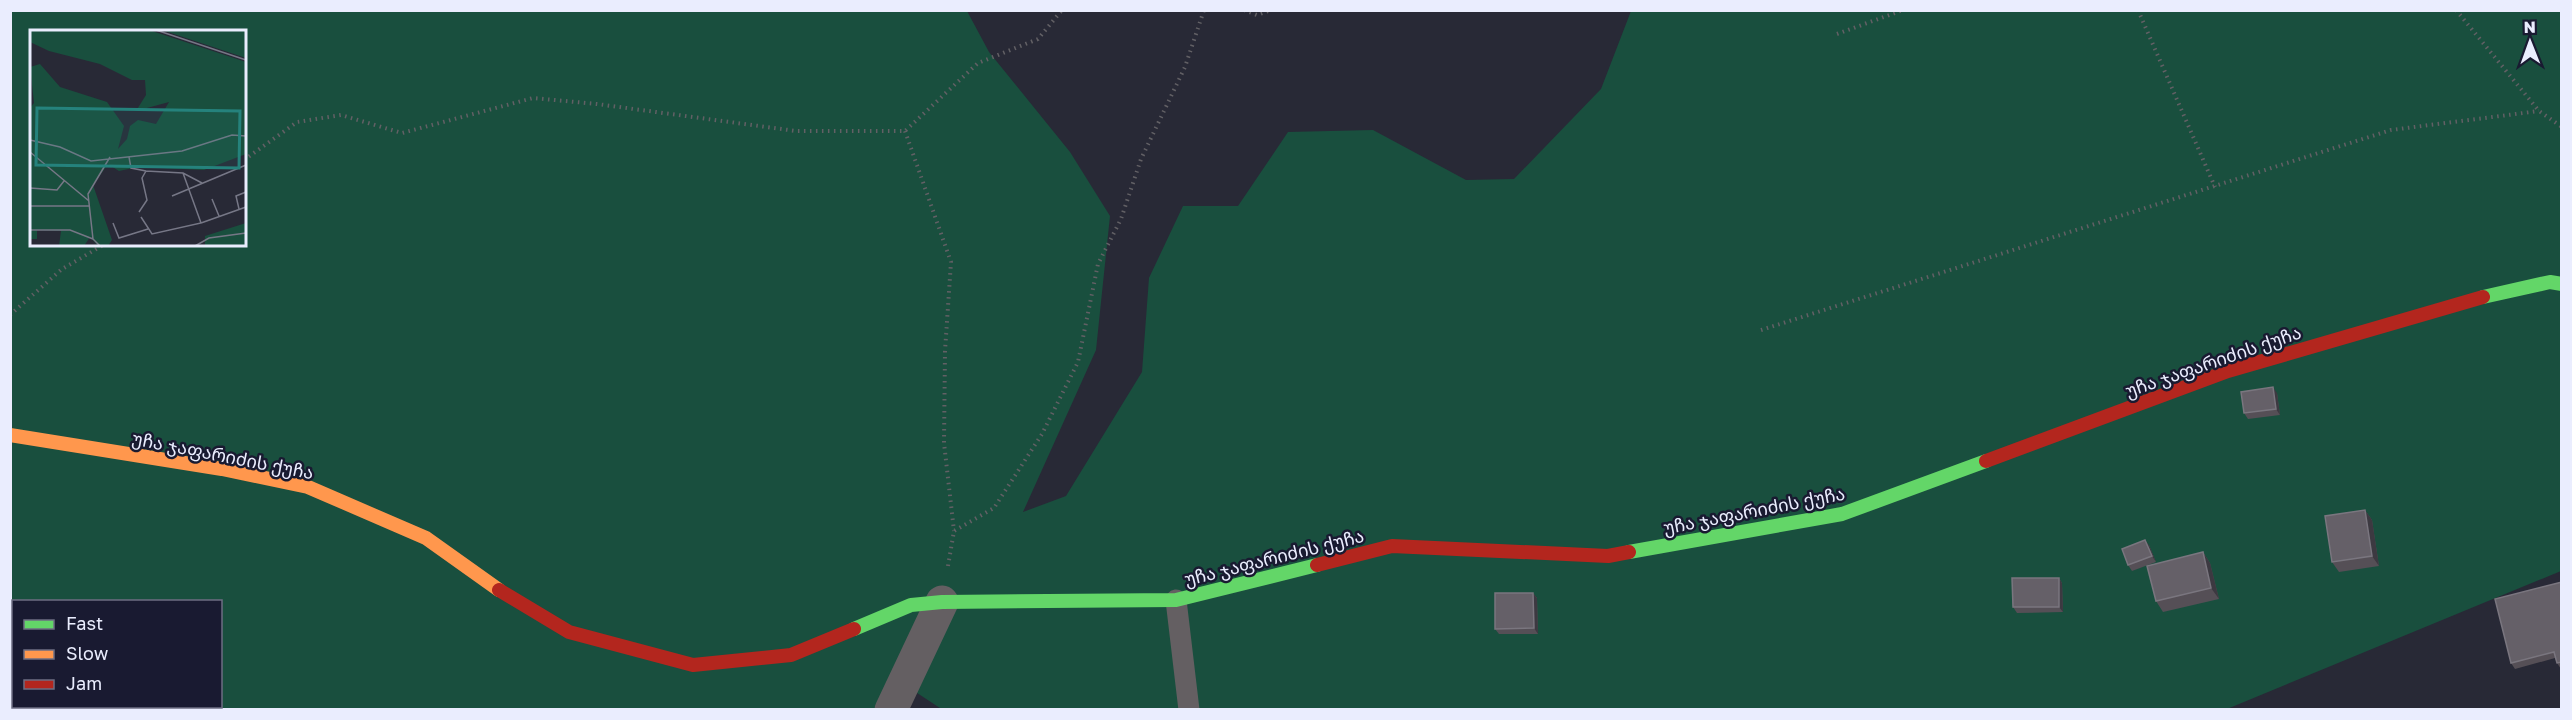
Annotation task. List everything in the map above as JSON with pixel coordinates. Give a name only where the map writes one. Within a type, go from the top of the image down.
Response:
[{"type":"street","name":"უჩა ჯაფარიძის ქუჩა","points":[[10,435],[222,469],[308,487],[426,538],[511,598],[569,632],[693,665],[728,663],[791,655],[911,605],[942,602],[1176,600],[1392,546],[1608,556],[1842,514],[2228,371],[2472,299],[2550,282],[2562,284]]},
{"type":"street","points":[[891,710],[942,602]]},
{"type":"lane","points":[[1176,600],[1189,710]]},
{"type":"path","points":[[246,159],[297,122],[341,115],[402,133],[533,98],[597,104],[796,131],[905,131],[978,63],[1038,39],[1062,10]]},
{"type":"path","points":[[954,531],[994,508],[1042,435],[1078,362],[1098,264],[1121,219],[1141,159],[1185,67],[1204,10]]},
{"type":"path","points":[[1244,10],[1257,15],[1271,10]]},
{"type":"path","points":[[1837,34],[1902,10]]},
{"type":"path","points":[[2138,10],[2215,187]]},
{"type":"path","points":[[2457,10],[2539,111],[2562,127]]},
{"type":"path","points":[[1761,330],[2391,130],[2539,111]]},
{"type":"path","points":[[905,131],[951,262],[945,351],[944,443],[954,531],[942,602]]},
{"type":"path","points":[[10,315],[62,269],[102,246]]},
{"type":"green space","points":[[10,11],[967,11],[989,52],[1070,152],[1110,216],[1096,350],[1023,512],[1066,496],[1142,372],[1149,278],[1183,206],[1238,206],[1288,132],[1373,130],[1466,180],[1514,179],[1601,89],[1631,11],[2561,11],[2561,571],[2227,709],[943,710],[908,687],[893,710],[11,709]]},
{"type":"building","points":[[2273,387],[2276,409],[2244,413],[2241,392]]},
{"type":"building","points":[[2365,510],[2372,556],[2332,562],[2325,516]]},
{"type":"building","points":[[2145,540],[2152,556],[2128,565],[2122,549]]},
{"type":"building","points":[[2203,552],[2211,588],[2156,601],[2147,566]]},
{"type":"building","points":[[2012,578],[2059,578],[2059,607],[2013,607]]},
{"type":"building","points":[[2562,582],[2562,662],[2557,663],[2554,652],[2511,663],[2495,599]]},
{"type":"building","points":[[1495,593],[1533,593],[1534,628],[1495,629]]},
{"type":"traffic: fast","points":[[2483,297],[2550,282],[2562,284]]},
{"type":"traffic: fast","points":[[1629,552],[1842,514],[1986,461]]},
{"type":"traffic: fast","points":[[854,629],[911,605],[942,602],[1176,600],[1317,565]]},
{"type":"traffic: slow","points":[[10,435],[222,469],[308,487],[426,538],[499,590]]},
{"type":"traffic: jam","points":[[1986,461],[2228,371],[2483,297]]},
{"type":"traffic: jam","points":[[1317,565],[1392,546],[1608,556],[1629,552]]},
{"type":"traffic: jam","points":[[499,590],[569,632],[693,665],[791,655],[854,629]]}]
